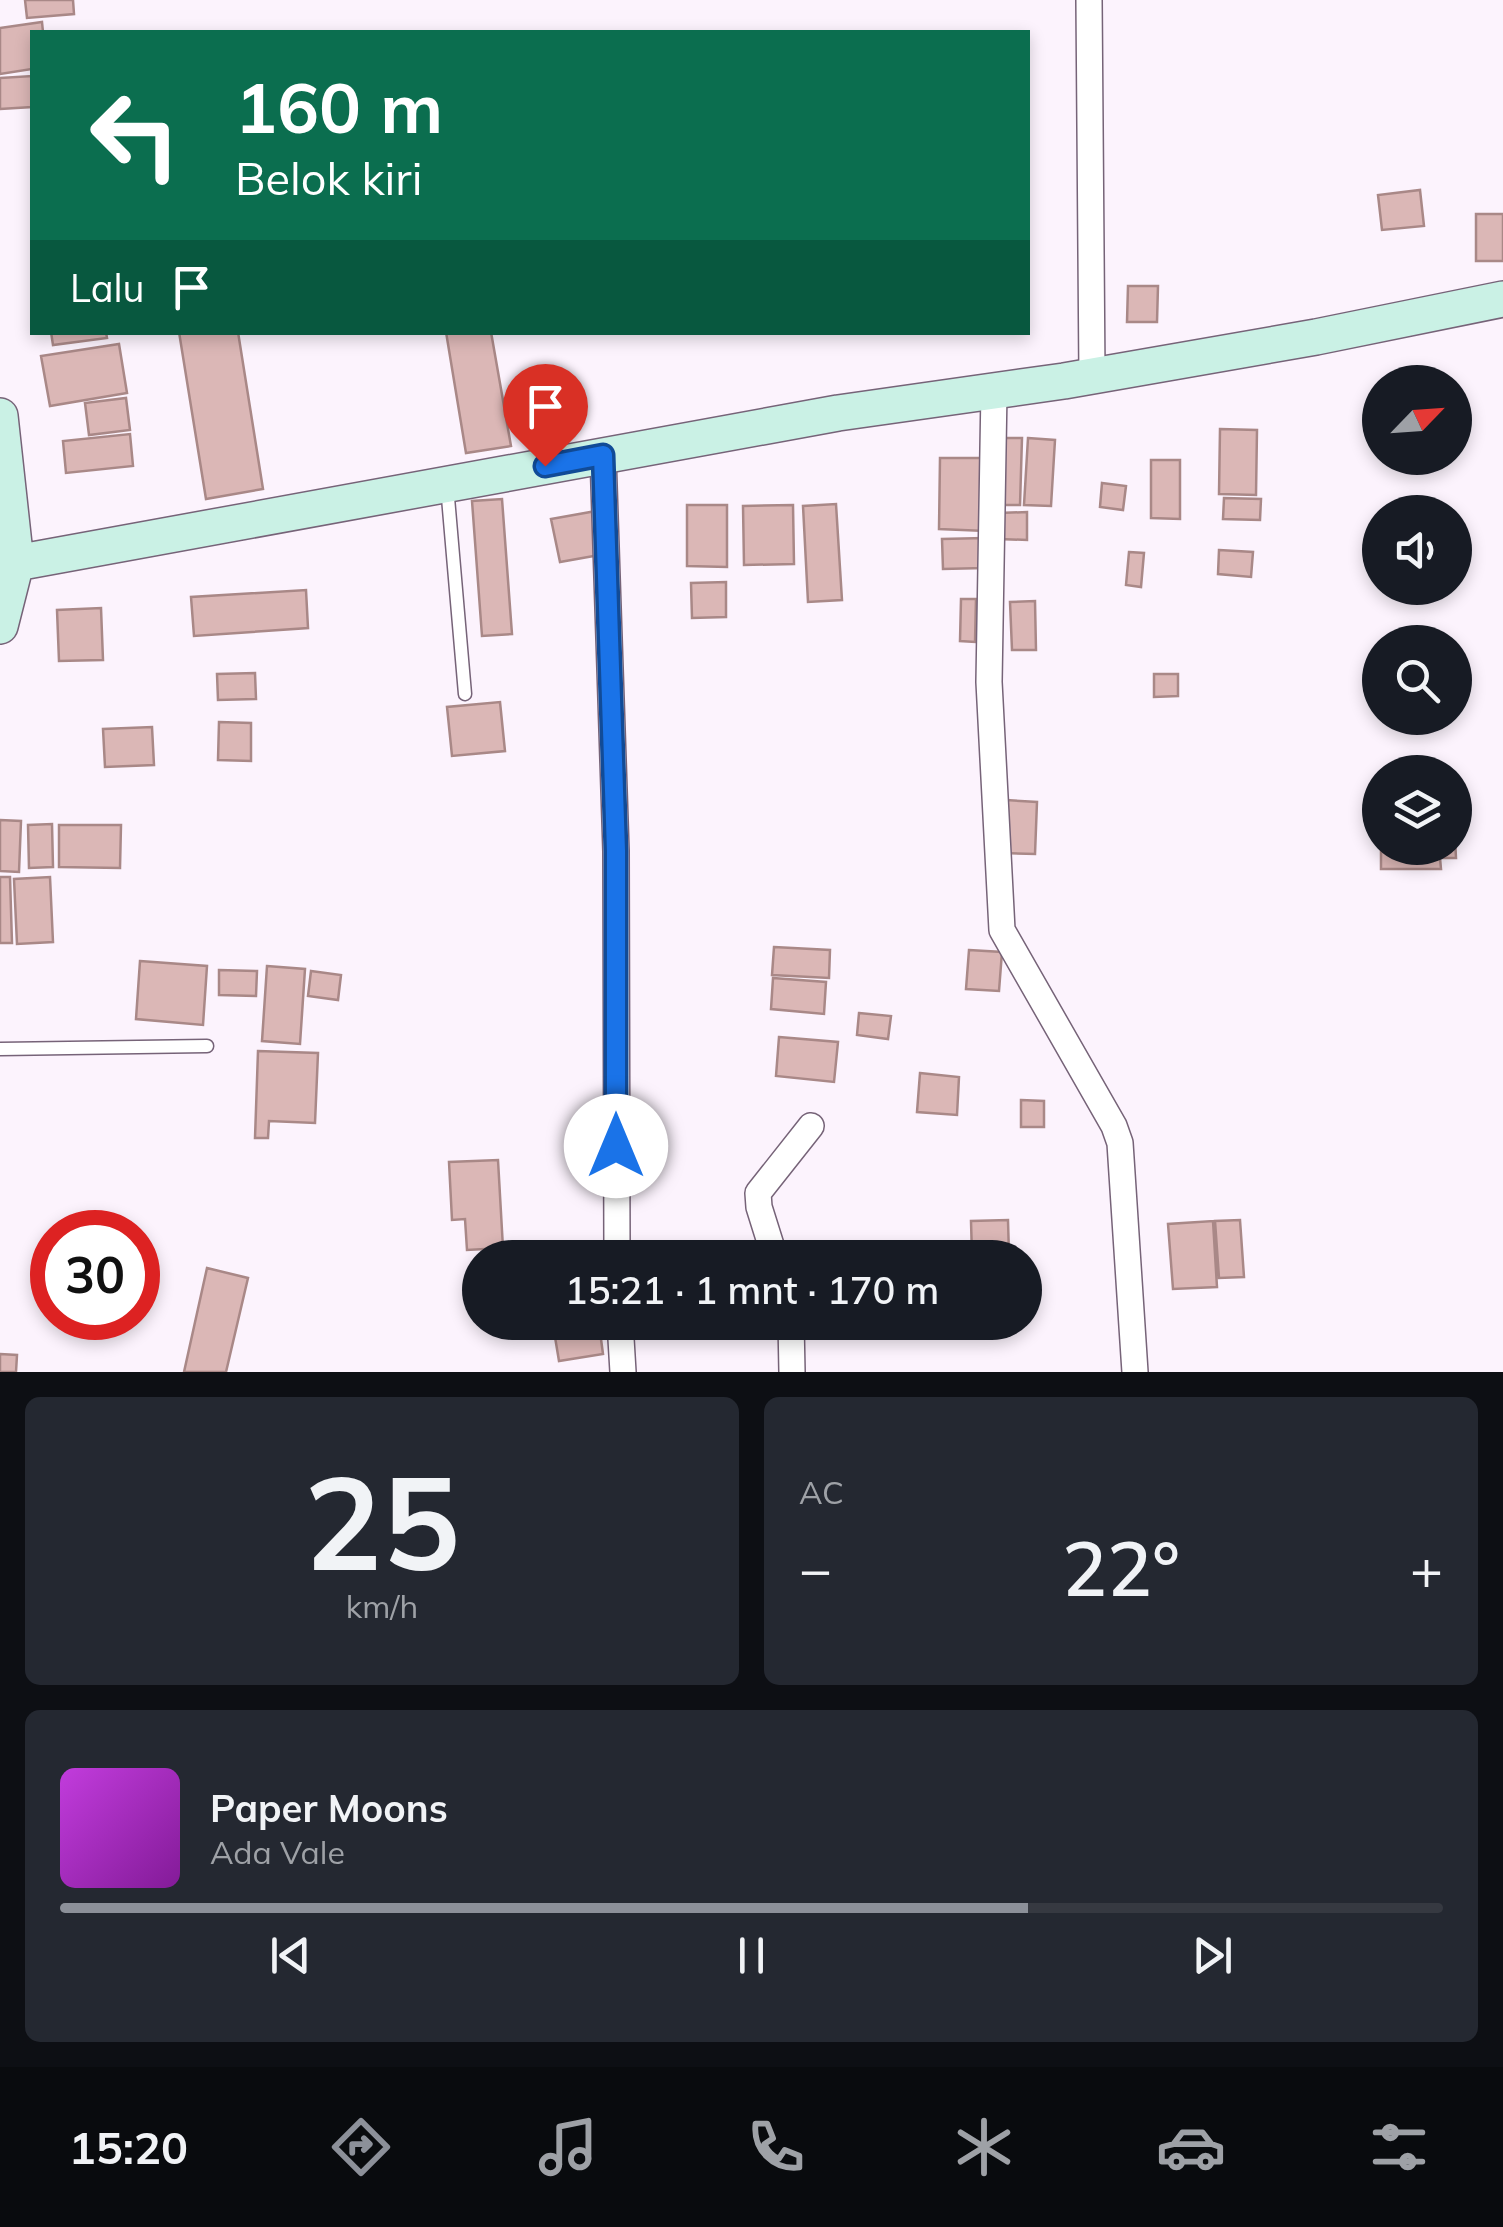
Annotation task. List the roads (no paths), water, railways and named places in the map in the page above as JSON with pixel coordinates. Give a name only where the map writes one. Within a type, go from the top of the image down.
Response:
[{"type":"street","points":[[1089,0],[1092,376]]},
{"type":"street","points":[[8,564],[838,414],[1316,338],[1503,299]]},
{"type":"street","points":[[994,391],[989,682],[1002,930],[1120,1143],[1135,1372]]},
{"type":"street","points":[[0,416],[8,564],[0,626]]},
{"type":"street","points":[[603,455],[616,851],[617,1240]]},
{"type":"street","points":[[770,1240],[758,1194],[811,1126]]},
{"type":"street","points":[[621,1340],[624,1372]]},
{"type":"street","points":[[791,1340],[792,1372]]},
{"type":"lane","points":[[447,483],[465,694]]},
{"type":"lane","points":[[0,1050],[207,1046]]}]
